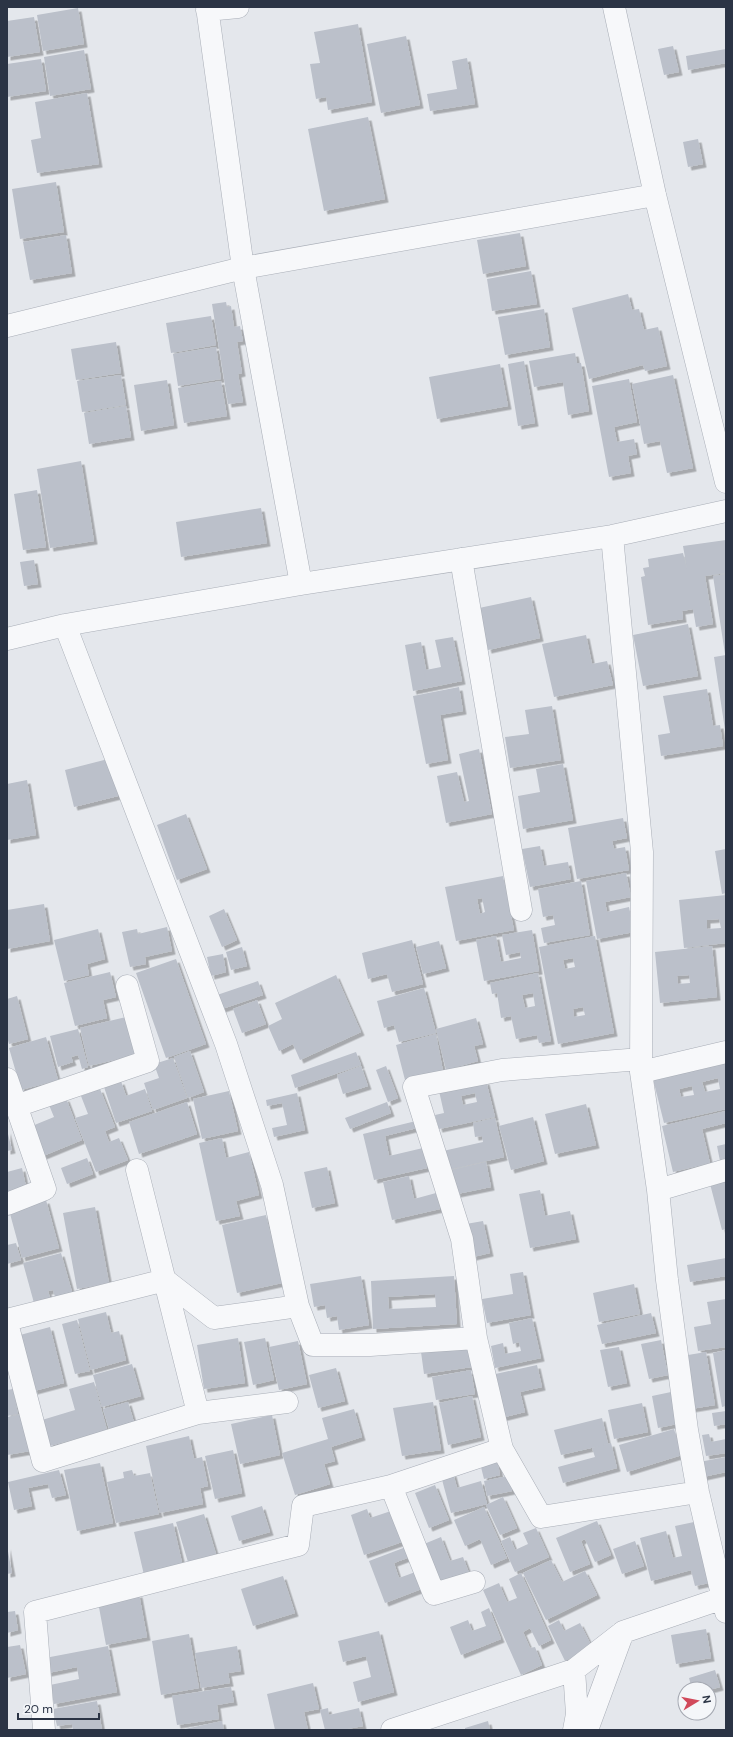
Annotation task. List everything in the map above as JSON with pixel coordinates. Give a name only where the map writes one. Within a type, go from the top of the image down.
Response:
[{"type":"street","points":[[238,7],[207,8],[243,268],[301,584]]},
{"type":"street","points":[[614,7],[655,195],[726,482]]},
{"type":"street","points":[[7,326],[243,268],[655,195]]},
{"type":"street","points":[[7,639],[65,624],[301,584],[612,536],[726,511]]},
{"type":"street","points":[[392,1730],[574,1670],[623,1632],[724,1602],[698,1492],[667,1280],[658,1190],[641,1066],[642,852],[612,536]]},
{"type":"street","points":[[461,559],[521,910]]},
{"type":"street","points":[[65,624],[226,1044],[272,1185],[298,1306],[313,1345],[370,1345],[476,1338]]},
{"type":"street","points":[[16,1106],[148,1061],[127,986]]},
{"type":"street","points":[[698,1492],[541,1517],[502,1449],[476,1338],[462,1239],[414,1087],[502,1070],[641,1066],[726,1052]]},
{"type":"street","points":[[7,1079],[45,1189],[7,1204]]},
{"type":"street","points":[[137,1170],[198,1413]]},
{"type":"street","points":[[658,1190],[726,1170]]},
{"type":"street","points":[[165,1280],[214,1318],[298,1306]]},
{"type":"street","points":[[165,1280],[7,1322],[43,1461],[198,1413],[287,1402]]},
{"type":"street","points":[[44,1730],[35,1612],[298,1545],[303,1506],[391,1486],[502,1449]]},
{"type":"street","points":[[391,1486],[434,1594],[474,1582]]},
{"type":"street","points":[[587,1730],[623,1632]]},
{"type":"street","points":[[574,1670],[577,1714],[574,1730]]},
{"type":"building","points":[[78,8],[84,44],[43,51],[37,15]]},
{"type":"building","points":[[34,17],[40,52],[7,57],[7,21]]},
{"type":"building","points":[[358,24],[372,102],[328,110],[326,97],[316,99],[310,64],[320,63],[314,32]]},
{"type":"building","points":[[406,36],[420,105],[381,113],[367,44]]},
{"type":"building","points":[[673,46],[679,72],[664,75],[658,49]]},
{"type":"building","points":[[726,49],[726,63],[688,70],[686,56]]},
{"type":"building","points":[[84,50],[91,89],[50,96],[44,57]]},
{"type":"building","points":[[467,58],[475,104],[430,111],[427,94],[457,89],[452,61]]},
{"type":"building","points":[[41,59],[46,91],[7,97],[7,64]]},
{"type":"building","points":[[87,93],[99,164],[37,173],[31,140],[41,138],[35,102]]},
{"type":"building","points":[[368,117],[385,199],[324,211],[308,129]]},
{"type":"building","points":[[698,139],[703,164],[688,167],[683,142]]},
{"type":"building","points":[[56,182],[64,232],[20,239],[12,189]]},
{"type":"building","points":[[520,233],[526,266],[483,274],[477,240]]},
{"type":"building","points":[[66,235],[72,273],[30,280],[23,242]]},
{"type":"building","points":[[531,271],[537,304],[492,311],[487,279]]},
{"type":"building","points":[[628,294],[632,310],[639,309],[644,330],[658,327],[667,366],[645,371],[643,365],[589,379],[572,308]]},
{"type":"building","points":[[226,302],[227,307],[231,306],[234,327],[240,326],[243,341],[237,342],[242,373],[238,374],[243,402],[228,404],[212,304]]},
{"type":"building","points":[[544,309],[550,347],[505,355],[498,317]]},
{"type":"building","points":[[211,316],[216,345],[171,353],[166,323]]},
{"type":"building","points":[[116,342],[121,373],[76,380],[71,349]]},
{"type":"building","points":[[216,347],[221,379],[178,386],[173,354]]},
{"type":"building","points":[[575,353],[577,363],[581,363],[589,411],[568,415],[563,382],[534,387],[529,361]]},
{"type":"building","points":[[524,361],[535,423],[518,426],[508,364]]},
{"type":"building","points":[[500,364],[508,406],[437,419],[429,377]]},
{"type":"building","points":[[121,375],[126,405],[82,412],[77,381]]},
{"type":"building","points":[[673,375],[693,468],[667,473],[660,441],[644,444],[632,384]]},
{"type":"building","points":[[629,379],[637,422],[614,427],[617,442],[634,439],[637,454],[628,456],[631,473],[609,477],[592,386]]},
{"type":"building","points":[[167,380],[174,425],[141,431],[134,385]]},
{"type":"building","points":[[221,381],[227,416],[184,423],[178,388]]},
{"type":"building","points":[[126,406],[131,437],[89,444],[84,413]]},
{"type":"building","points":[[81,461],[94,541],[50,548],[37,469]]},
{"type":"building","points":[[37,490],[46,547],[23,550],[14,494]]},
{"type":"building","points":[[261,508],[267,543],[181,557],[176,522]]},
{"type":"building","points":[[726,540],[726,573],[705,576],[713,624],[696,627],[693,609],[682,611],[683,619],[648,625],[641,577],[645,576],[643,568],[649,567],[648,559],[683,553],[687,569],[683,546]]},
{"type":"building","points":[[34,560],[38,584],[24,586],[20,562]]},
{"type":"building","points":[[726,574],[726,654],[725,654],[713,576]]},
{"type":"building","points":[[531,597],[540,638],[488,650],[479,608]]},
{"type":"building","points":[[688,624],[698,676],[643,686],[633,635]]},
{"type":"building","points":[[586,635],[592,664],[607,661],[613,685],[554,697],[542,644]]},
{"type":"building","points":[[453,637],[462,681],[413,691],[405,645],[421,642],[426,670],[441,667],[435,640]]},
{"type":"building","points":[[726,655],[726,730],[725,730],[714,657]]},
{"type":"building","points":[[459,687],[463,711],[440,715],[448,760],[426,764],[413,696]]},
{"type":"building","points":[[707,689],[713,726],[720,725],[723,746],[661,756],[658,735],[670,733],[663,696]]},
{"type":"building","points":[[552,706],[561,760],[510,768],[505,737],[529,734],[525,710]]},
{"type":"building","points":[[479,749],[492,814],[446,823],[437,776],[457,772],[464,802],[469,801],[459,754]]},
{"type":"building","points":[[108,759],[118,796],[74,807],[65,770]]},
{"type":"building","points":[[563,764],[573,820],[523,829],[518,796],[540,792],[536,769]]},
{"type":"building","points":[[27,780],[36,835],[7,840],[7,784]]},
{"type":"building","points":[[186,814],[207,869],[177,880],[157,825]]},
{"type":"building","points":[[623,818],[627,838],[612,841],[614,849],[625,847],[629,870],[577,879],[568,828]]},
{"type":"building","points":[[540,846],[544,866],[568,862],[571,879],[530,887],[522,849]]},
{"type":"building","points":[[726,849],[726,893],[722,894],[715,851]]},
{"type":"building","points":[[626,873],[631,897],[605,902],[607,912],[629,907],[634,932],[597,939],[586,881]]},
{"type":"building","points":[[503,876],[514,930],[456,941],[445,887]],"holes":[[[482,898],[485,912],[480,914],[477,899]]]},
{"type":"building","points":[[581,881],[590,935],[544,943],[541,928],[555,925],[553,915],[543,917],[538,889]]},
{"type":"building","points":[[726,895],[726,943],[684,948],[679,900]],"holes":[[[719,919],[721,928],[707,929],[707,920]]]},
{"type":"building","points":[[44,904],[50,941],[7,949],[7,910]]},
{"type":"building","points":[[224,909],[237,940],[222,947],[209,916]]},
{"type":"building","points":[[167,927],[172,951],[145,957],[146,964],[130,967],[122,932],[137,929],[138,934]]},
{"type":"building","points":[[98,929],[105,959],[87,964],[89,975],[64,981],[54,940]]},
{"type":"building","points":[[532,930],[539,971],[484,981],[476,940],[496,936],[501,962],[521,958],[520,952],[506,955],[502,935]]},
{"type":"building","points":[[595,936],[614,1033],[558,1044],[539,947]],"holes":[[[573,958],[575,967],[565,969],[563,960]],[[583,1007],[585,1015],[574,1017],[573,1009]]]},
{"type":"building","points":[[412,940],[423,984],[392,992],[387,974],[368,979],[362,953]]},
{"type":"building","points":[[439,941],[446,968],[423,974],[416,947]]},
{"type":"building","points":[[712,946],[717,997],[660,1003],[655,952]],"holes":[[[689,975],[690,983],[678,984],[677,976]]]},
{"type":"building","points":[[242,947],[247,966],[231,970],[226,952]]},
{"type":"building","points":[[223,954],[226,972],[211,976],[207,957]]},
{"type":"building","points":[[176,959],[206,1044],[166,1058],[136,973]]},
{"type":"building","points":[[110,972],[116,997],[103,1000],[107,1018],[75,1026],[64,983]]},
{"type":"building","points":[[538,973],[551,1041],[539,1043],[537,1035],[516,1039],[511,1016],[501,1018],[497,993],[492,994],[490,983]],"holes":[[[533,993],[535,1006],[525,1008],[522,995]]]},
{"type":"building","points":[[336,975],[361,1032],[300,1060],[293,1044],[279,1051],[268,1026],[282,1019],[275,1003]]},
{"type":"building","points":[[258,981],[263,995],[222,1009],[217,995]]},
{"type":"building","points":[[424,988],[436,1033],[399,1042],[394,1025],[384,1028],[377,1001]]},
{"type":"building","points":[[17,996],[28,1039],[9,1044],[7,1037],[7,999]]},
{"type":"building","points":[[257,1000],[266,1024],[242,1033],[233,1009]]},
{"type":"building","points":[[126,1017],[135,1055],[89,1066],[80,1028]]},
{"type":"building","points":[[476,1018],[483,1044],[474,1046],[478,1061],[446,1070],[436,1029]]},
{"type":"building","points":[[78,1029],[88,1067],[82,1069],[78,1055],[71,1057],[73,1062],[58,1067],[50,1036]]},
{"type":"building","points":[[436,1034],[443,1071],[405,1080],[396,1045]]},
{"type":"building","points":[[46,1037],[58,1080],[21,1090],[9,1048]]},
{"type":"building","points":[[190,1051],[204,1092],[188,1098],[174,1057]]},
{"type":"building","points":[[356,1052],[361,1065],[295,1088],[291,1075]]},
{"type":"building","points":[[173,1058],[187,1098],[153,1110],[144,1083],[159,1078],[154,1064]]},
{"type":"building","points":[[726,1062],[726,1109],[664,1123],[653,1079]],"holes":[[[718,1078],[720,1089],[705,1092],[702,1082]],[[692,1086],[694,1095],[681,1097],[679,1089]]]},
{"type":"building","points":[[361,1066],[368,1086],[343,1094],[337,1075]]},
{"type":"building","points":[[386,1066],[398,1098],[388,1102],[376,1070]]},
{"type":"building","points":[[121,1081],[126,1096],[145,1089],[152,1111],[116,1123],[104,1087]]},
{"type":"building","points":[[486,1081],[495,1117],[439,1129],[435,1115],[444,1113],[439,1091]],"holes":[[[475,1093],[477,1102],[463,1105],[461,1096]]]},
{"type":"building","points":[[100,1089],[115,1127],[105,1131],[109,1142],[119,1138],[128,1160],[96,1172],[75,1118],[88,1114],[81,1096]]},
{"type":"building","points":[[229,1091],[238,1131],[202,1139],[193,1099]]},
{"type":"building","points":[[297,1093],[305,1130],[274,1137],[272,1128],[287,1125],[282,1103],[267,1106],[266,1100]]},
{"type":"building","points":[[66,1098],[82,1140],[43,1156],[32,1126],[54,1117],[49,1105]]},
{"type":"building","points":[[187,1102],[197,1134],[139,1154],[129,1122]]},
{"type":"building","points":[[387,1102],[391,1113],[350,1129],[345,1118]]},
{"type":"building","points":[[586,1104],[596,1145],[555,1154],[545,1114]]},
{"type":"building","points":[[726,1111],[726,1123],[702,1129],[710,1163],[673,1172],[662,1126]]},
{"type":"building","points":[[533,1117],[544,1161],[511,1170],[499,1126]]},
{"type":"building","points":[[495,1118],[504,1157],[448,1170],[443,1151],[483,1142],[482,1136],[475,1137],[473,1123]]},
{"type":"building","points":[[416,1121],[417,1128],[385,1136],[389,1156],[423,1148],[427,1168],[374,1180],[363,1134]]},
{"type":"building","points":[[7,1130],[12,1150],[7,1151]]},
{"type":"building","points":[[222,1138],[226,1158],[249,1152],[259,1195],[236,1201],[240,1216],[216,1221],[199,1143]]},
{"type":"building","points":[[726,1144],[726,1159],[720,1161],[717,1146]]},
{"type":"building","points":[[87,1158],[93,1174],[67,1184],[61,1168]]},
{"type":"building","points":[[486,1162],[491,1187],[457,1194],[451,1170]]},
{"type":"building","points":[[327,1167],[335,1203],[312,1208],[304,1172]]},
{"type":"building","points":[[22,1168],[27,1191],[7,1196],[7,1172]]},
{"type":"building","points":[[409,1176],[414,1199],[436,1193],[440,1209],[392,1220],[383,1182]]},
{"type":"building","points":[[726,1176],[726,1229],[722,1230],[709,1180]]},
{"type":"building","points":[[540,1190],[545,1216],[570,1211],[576,1239],[530,1248],[519,1194]]},
{"type":"building","points":[[46,1200],[59,1248],[22,1258],[9,1210]]},
{"type":"building","points":[[95,1207],[109,1283],[77,1289],[63,1213]]},
{"type":"building","points":[[266,1215],[282,1283],[237,1293],[222,1225]]},
{"type":"building","points":[[483,1221],[490,1253],[473,1257],[466,1224]]},
{"type":"building","points":[[16,1243],[21,1260],[7,1264],[7,1245]]},
{"type":"building","points":[[61,1253],[72,1292],[55,1297],[53,1290],[48,1291],[50,1298],[34,1303],[23,1263]]},
{"type":"building","points":[[726,1258],[726,1276],[690,1282],[687,1265]]},
{"type":"building","points":[[523,1272],[531,1315],[487,1323],[482,1299],[513,1294],[510,1274]]},
{"type":"building","points":[[361,1276],[369,1325],[339,1330],[337,1316],[327,1318],[325,1305],[314,1307],[310,1284]]},
{"type":"building","points":[[454,1276],[457,1324],[373,1329],[371,1281]],"holes":[[[435,1294],[436,1307],[389,1309],[388,1297]]]},
{"type":"building","points":[[634,1284],[640,1314],[599,1322],[593,1293]]},
{"type":"building","points":[[726,1299],[726,1347],[698,1351],[694,1327],[711,1324],[707,1302]]},
{"type":"building","points":[[106,1312],[111,1333],[119,1331],[126,1360],[91,1370],[78,1319]]},
{"type":"building","points":[[651,1313],[656,1333],[602,1344],[597,1325]]},
{"type":"building","points":[[532,1318],[541,1358],[495,1368],[491,1346],[503,1343],[505,1354],[521,1351],[519,1342],[513,1344],[509,1323]]},
{"type":"building","points":[[77,1320],[90,1371],[75,1374],[62,1324]]},
{"type":"building","points":[[50,1327],[64,1383],[34,1391],[20,1335]]},
{"type":"building","points":[[238,1338],[245,1383],[204,1389],[197,1345]]},
{"type":"building","points":[[265,1338],[274,1380],[253,1385],[244,1342]]},
{"type":"building","points":[[661,1340],[668,1375],[649,1379],[641,1344]]},
{"type":"building","points":[[298,1341],[307,1384],[279,1390],[269,1347]]},
{"type":"building","points":[[468,1344],[472,1367],[424,1374],[421,1352]]},
{"type":"building","points":[[619,1347],[627,1383],[608,1387],[600,1350]]},
{"type":"building","points":[[726,1350],[726,1406],[722,1407],[713,1353]]},
{"type":"building","points":[[706,1352],[715,1405],[691,1409],[682,1356]]},
{"type":"building","points":[[132,1364],[141,1396],[102,1407],[93,1375]]},
{"type":"building","points":[[537,1365],[542,1387],[520,1392],[525,1412],[501,1418],[491,1375]]},
{"type":"building","points":[[336,1368],[345,1401],[318,1408],[309,1375]]},
{"type":"building","points":[[471,1370],[475,1394],[436,1400],[432,1377]]},
{"type":"building","points":[[94,1382],[107,1430],[50,1446],[42,1420],[75,1410],[69,1389]]},
{"type":"building","points":[[13,1389],[18,1414],[7,1416],[7,1390]]},
{"type":"building","points":[[671,1392],[677,1424],[658,1428],[652,1396]]},
{"type":"building","points":[[472,1396],[481,1437],[448,1445],[439,1403]]},
{"type":"building","points":[[128,1402],[134,1422],[109,1429],[103,1409]]},
{"type":"building","points":[[433,1402],[441,1450],[402,1456],[393,1408]]},
{"type":"building","points":[[642,1403],[648,1432],[614,1439],[608,1410]]},
{"type":"building","points":[[354,1409],[362,1437],[331,1447],[335,1461],[324,1464],[330,1484],[295,1495],[282,1453],[328,1439],[322,1418]]},
{"type":"building","points":[[726,1411],[726,1424],[714,1426],[712,1413]]},
{"type":"building","points":[[22,1414],[30,1451],[7,1455],[7,1417]]},
{"type":"building","points":[[272,1415],[280,1455],[240,1464],[231,1424]]},
{"type":"building","points":[[602,1418],[608,1444],[561,1455],[554,1430]]},
{"type":"building","points":[[674,1429],[682,1455],[627,1472],[619,1445]]},
{"type":"building","points":[[709,1434],[711,1442],[726,1439],[726,1453],[706,1456],[702,1435]]},
{"type":"building","points":[[189,1436],[194,1459],[202,1457],[208,1486],[200,1488],[203,1504],[160,1513],[146,1446]]},
{"type":"building","points":[[611,1443],[617,1468],[563,1483],[558,1467],[595,1457],[592,1448]]},
{"type":"building","points":[[233,1450],[242,1493],[215,1499],[205,1456]]},
{"type":"building","points":[[726,1457],[726,1472],[703,1477],[699,1462]]},
{"type":"building","points":[[497,1459],[500,1475],[484,1479],[480,1463]]},
{"type":"building","points":[[100,1463],[113,1523],[77,1531],[64,1470]]},
{"type":"building","points":[[59,1470],[66,1495],[52,1498],[48,1484],[28,1488],[32,1506],[14,1510],[8,1482]]},
{"type":"building","points":[[132,1470],[134,1476],[150,1473],[159,1514],[116,1523],[107,1482],[124,1478],[123,1472]]},
{"type":"building","points":[[453,1473],[457,1488],[481,1481],[487,1504],[451,1513],[441,1476]]},
{"type":"building","points":[[508,1476],[512,1491],[487,1496],[484,1481]]},
{"type":"building","points":[[435,1485],[449,1520],[429,1528],[415,1493]]},
{"type":"building","points":[[503,1497],[517,1528],[500,1535],[486,1505]]},
{"type":"building","points":[[262,1506],[270,1532],[239,1541],[231,1516]]},
{"type":"building","points":[[484,1507],[507,1558],[491,1565],[480,1539],[465,1546],[454,1520]]},
{"type":"building","points":[[367,1509],[370,1518],[394,1510],[405,1541],[364,1555],[351,1515]]},
{"type":"building","points":[[204,1514],[216,1554],[188,1562],[176,1522]]},
{"type":"building","points":[[597,1521],[611,1555],[595,1562],[585,1539],[581,1541],[590,1564],[570,1572],[556,1538]]},
{"type":"building","points":[[694,1522],[709,1583],[695,1586],[691,1570],[651,1581],[640,1538],[666,1531],[673,1558],[682,1556],[675,1526]]},
{"type":"building","points":[[173,1523],[183,1567],[144,1575],[134,1532]]},
{"type":"building","points":[[536,1528],[549,1557],[515,1572],[501,1541],[510,1537],[515,1550],[528,1544],[523,1533]]},
{"type":"building","points":[[441,1537],[450,1561],[463,1557],[469,1573],[439,1584],[424,1544]]},
{"type":"building","points":[[635,1541],[644,1566],[622,1574],[613,1549]]},
{"type":"building","points":[[7,1546],[12,1573],[7,1574]]},
{"type":"building","points":[[406,1547],[410,1557],[394,1563],[399,1578],[418,1571],[424,1588],[385,1603],[369,1561]]},
{"type":"building","points":[[551,1560],[562,1582],[585,1571],[597,1595],[546,1620],[523,1573]]},
{"type":"building","points":[[521,1573],[551,1640],[539,1646],[530,1628],[523,1632],[530,1648],[535,1647],[542,1665],[521,1675],[483,1590],[499,1583],[507,1602],[517,1598],[509,1579]]},
{"type":"building","points":[[283,1576],[295,1613],[253,1626],[241,1589]]},
{"type":"building","points":[[139,1594],[147,1637],[106,1645],[98,1602]]},
{"type":"building","points":[[489,1608],[501,1639],[461,1655],[450,1627],[468,1620],[472,1631],[486,1626],[481,1612]]},
{"type":"building","points":[[15,1611],[18,1630],[7,1633],[7,1612]]},
{"type":"building","points":[[559,1620],[564,1631],[580,1623],[592,1647],[565,1661],[548,1626]]},
{"type":"building","points":[[706,1629],[711,1658],[676,1664],[671,1635]]},
{"type":"building","points":[[379,1631],[394,1692],[358,1702],[353,1682],[371,1677],[366,1656],[343,1662],[338,1641]]},
{"type":"building","points":[[189,1634],[199,1688],[161,1695],[152,1641]]},
{"type":"building","points":[[20,1645],[26,1674],[7,1678],[7,1647]]},
{"type":"building","points":[[108,1646],[117,1692],[54,1704],[50,1685],[79,1679],[77,1667],[48,1673],[45,1658]]},
{"type":"building","points":[[237,1646],[241,1671],[228,1673],[230,1683],[201,1688],[195,1653]]},
{"type":"building","points":[[715,1670],[720,1687],[717,1688],[717,1681],[690,1681],[689,1678]]},
{"type":"building","points":[[313,1683],[319,1709],[304,1712],[308,1730],[275,1730],[267,1694]]},
{"type":"building","points":[[231,1687],[234,1702],[217,1705],[219,1719],[177,1725],[172,1696]]},
{"type":"building","points":[[97,1701],[102,1730],[73,1730],[72,1724],[57,1726],[53,1709]]},
{"type":"building","points":[[328,1708],[329,1715],[359,1708],[363,1726],[342,1730],[325,1730],[320,1710]]},
{"type":"building","points":[[222,1721],[224,1730],[185,1730],[185,1729]]},
{"type":"building","points":[[488,1721],[490,1730],[465,1730],[465,1728]]}]
